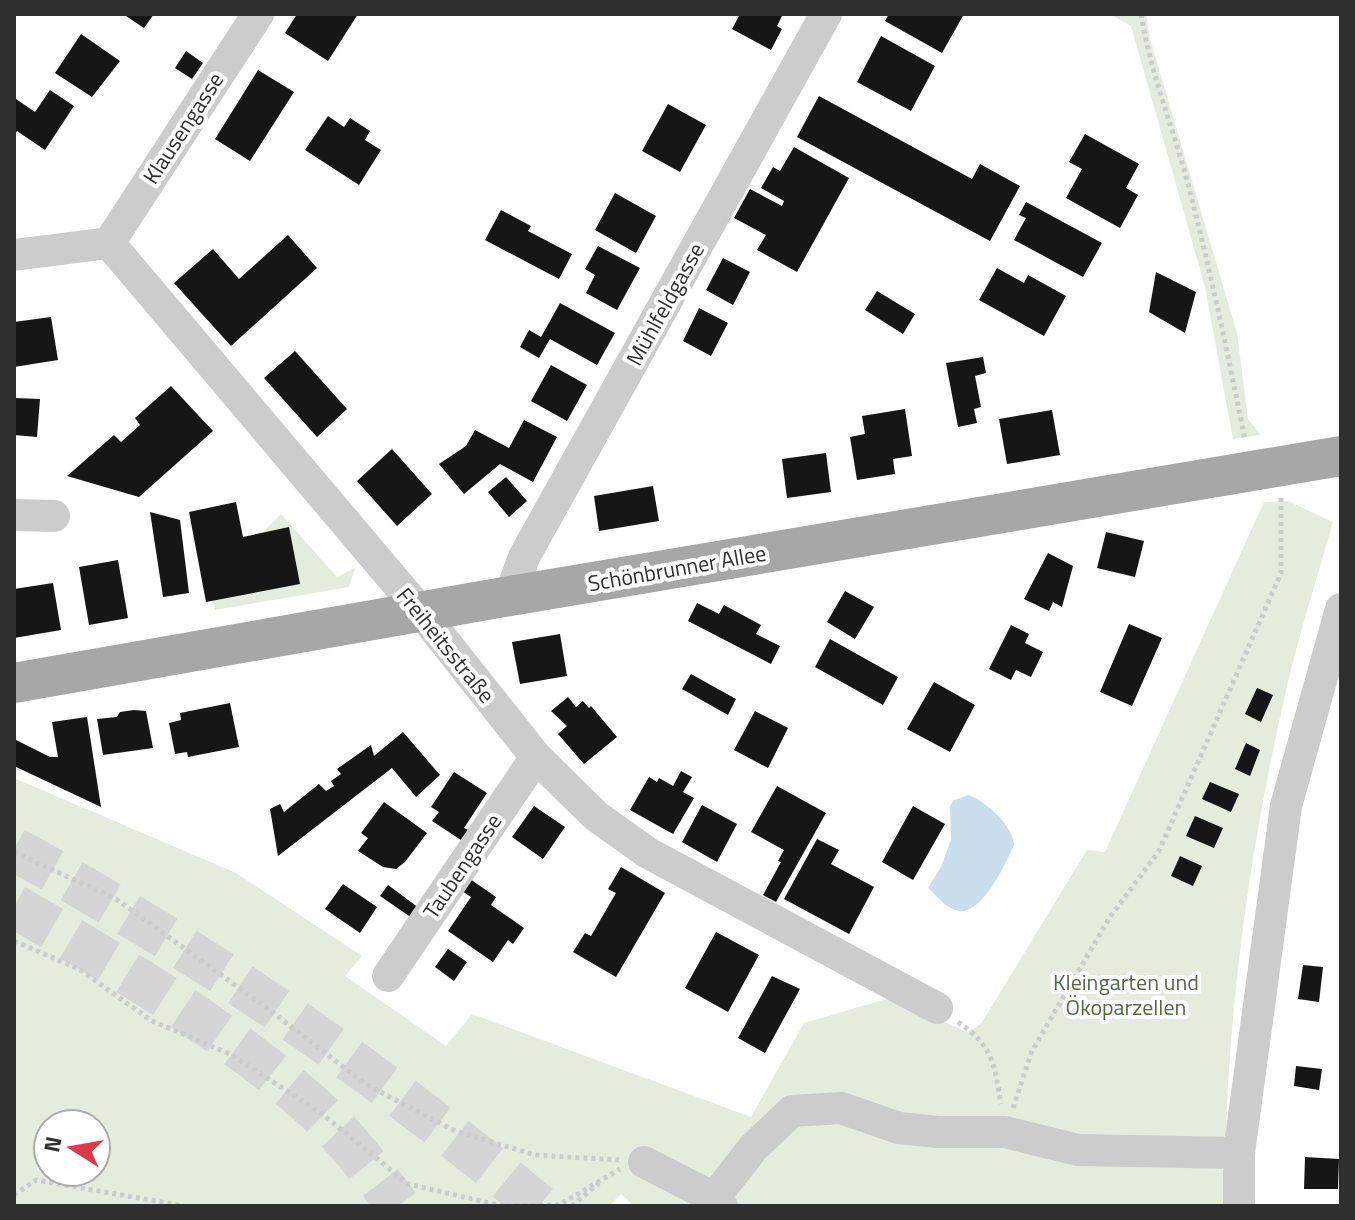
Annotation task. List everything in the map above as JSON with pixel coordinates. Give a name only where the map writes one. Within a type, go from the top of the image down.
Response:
[{"type":"main road","name":"Schönbrunner Allee","points":[[14,683],[1341,456]]},
{"type":"street","name":"Klausengasse","points":[[109,243],[258,14]]},
{"type":"street","name":"Mühlfeldgasse","points":[[510,596],[524,557],[826,14]]},
{"type":"street","points":[[14,255],[109,243]]},
{"type":"street","name":"Freiheitsstraße","points":[[109,243],[422,613],[536,757],[596,816],[648,853],[937,1008]]},
{"type":"street","points":[[14,515],[54,516]]},
{"type":"street","points":[[1239,1206],[1239,1153],[1286,806],[1341,609]]},
{"type":"street","name":"Taubengasse","points":[[388,976],[536,757]]},
{"type":"street","points":[[644,1162],[718,1202],[753,1148],[792,1111],[841,1108],[899,1128],[938,1132],[1005,1132],[1078,1150],[1239,1153]]},
{"type":"path","points":[[1141,14],[1146,44],[1187,180],[1213,281],[1246,445]]},
{"type":"path","points":[[1005,1132],[1032,1051],[1110,917],[1159,851],[1281,573],[1281,466]]},
{"type":"path","points":[[14,852],[116,899],[367,1085],[455,1131],[535,1155],[644,1162]]},
{"type":"path","points":[[14,941],[79,969],[152,1021],[230,1054],[321,1113],[408,1184],[505,1206],[559,1205],[612,1171],[644,1162]]},
{"type":"path","points":[[937,1008],[975,1033],[994,1060],[1005,1132]]},
{"type":"path","points":[[572,1206],[612,1171]]},
{"type":"path","points":[[14,1195],[36,1180],[184,1206]]},
{"type":"green space","points":[[1110,14],[1146,14],[1150,39],[1237,333],[1248,419],[1261,435],[1233,439],[1205,287],[1131,26]]},
{"type":"green space","name":"Kleingarten und Ökoparzellen","points":[[1288,501],[1333,522],[1288,681],[1248,891],[1228,1079],[1225,1206],[634,1206],[621,1194],[609,1206],[14,1206],[14,778],[236,873],[362,956],[345,976],[446,1046],[472,1014],[751,1117],[804,1023],[890,998],[967,1032],[981,1024],[1087,850],[1105,852],[1264,502]]},
{"type":"green space","points":[[281,514],[337,577],[355,568],[349,587],[215,610],[213,601],[289,528],[263,532]]},
{"type":"water","points":[[969,795],[998,815],[1009,830],[1014,845],[984,897],[968,910],[959,911],[946,905],[928,888],[941,867],[951,840],[950,806],[954,800]]},
{"type":"building","points":[[123,14],[154,14],[144,28]]},
{"type":"building","points":[[297,14],[358,14],[328,61],[285,33]]},
{"type":"building","points":[[740,14],[783,14],[777,26],[782,29],[771,50],[732,29]]},
{"type":"building","points":[[889,14],[964,14],[942,53],[885,21]]},
{"type":"building","points":[[81,34],[120,61],[92,97],[55,73]]},
{"type":"building","points":[[881,36],[935,66],[911,111],[857,82]]},
{"type":"building","points":[[186,51],[203,63],[192,79],[175,68]]},
{"type":"building","points":[[258,70],[294,92],[250,161],[215,139]]},
{"type":"building","points":[[50,90],[74,106],[45,150],[17,131],[14,136],[14,101],[16,99],[35,112]]},
{"type":"building","points":[[819,96],[972,179],[980,164],[1020,186],[990,241],[797,137]]},
{"type":"building","points":[[668,104],[706,125],[680,172],[642,151]]},
{"type":"building","points":[[328,116],[344,127],[350,118],[370,131],[365,140],[381,150],[359,185],[305,150]]},
{"type":"building","points":[[1085,134],[1139,164],[1126,188],[1138,195],[1120,228],[1066,198],[1082,169],[1069,162]]},
{"type":"building","points":[[794,147],[849,178],[797,272],[757,250],[766,235],[734,218],[750,189],[782,206],[784,201],[761,188],[773,167],[780,171]]},
{"type":"building","points":[[615,193],[656,216],[636,253],[595,230]]},
{"type":"building","points":[[1026,202],[1102,243],[1083,277],[1014,240],[1026,218],[1019,215]]},
{"type":"building","points":[[501,210],[531,226],[528,231],[572,254],[559,279],[485,240]]},
{"type":"building","points":[[288,235],[317,268],[231,346],[174,283],[213,249],[239,279]]},
{"type":"building","points":[[598,246],[640,268],[617,310],[586,293],[595,275],[585,269]]},
{"type":"building","points":[[723,258],[750,272],[733,305],[706,290]]},
{"type":"building","points":[[997,268],[1024,283],[1028,275],[1066,296],[1044,336],[979,300]]},
{"type":"building","points":[[1156,272],[1196,292],[1185,333],[1149,312]]},
{"type":"building","points":[[877,291],[915,314],[903,334],[865,310]]},
{"type":"building","points":[[560,303],[615,333],[597,365],[550,339],[539,358],[520,347],[529,330],[541,337]]},
{"type":"building","points":[[699,308],[728,323],[711,356],[683,341]]},
{"type":"building","points":[[51,317],[58,360],[14,367],[14,322]]},
{"type":"building","points":[[295,351],[347,409],[317,437],[264,378]]},
{"type":"building","points":[[983,357],[986,373],[975,376],[981,407],[974,409],[977,423],[958,427],[946,363]]},
{"type":"building","points":[[551,365],[587,385],[567,421],[531,401]]},
{"type":"building","points":[[171,386],[213,431],[139,497],[67,476],[114,435],[121,442],[140,425],[135,418]]},
{"type":"building","points":[[14,398],[40,399],[37,437],[14,435]]},
{"type":"building","points":[[905,409],[912,456],[893,459],[895,474],[857,480],[850,437],[865,434],[862,416]]},
{"type":"building","points":[[1052,410],[1060,455],[1007,464],[999,419]]},
{"type":"building","points":[[524,420],[557,437],[533,482],[500,464],[464,494],[439,464],[466,446],[475,430],[509,448]]},
{"type":"building","points":[[392,449],[432,494],[397,526],[357,481]]},
{"type":"building","points":[[826,453],[831,492],[787,498],[782,459]]},
{"type":"building","points":[[506,477],[527,501],[509,517],[488,492]]},
{"type":"building","points":[[653,486],[659,521],[599,531],[594,496]]},
{"type":"building","points":[[236,502],[243,537],[289,527],[300,584],[206,602],[189,512]]},
{"type":"building","points":[[150,512],[180,520],[189,593],[163,597]]},
{"type":"building","points":[[1106,532],[1144,541],[1135,577],[1097,568]]},
{"type":"building","points":[[1048,553],[1073,566],[1062,607],[1053,602],[1049,611],[1024,599]]},
{"type":"building","points":[[118,560],[128,618],[89,625],[79,567]]},
{"type":"building","points":[[53,583],[61,630],[14,638],[14,589]]},
{"type":"building","points":[[845,591],[874,607],[855,639],[827,622]]},
{"type":"building","points":[[697,603],[719,614],[724,605],[761,625],[756,634],[780,646],[771,664],[688,621]]},
{"type":"building","points":[[1129,624],[1162,638],[1132,706],[1100,692]]},
{"type":"building","points":[[1011,625],[1029,634],[1025,643],[1043,652],[1031,677],[1016,670],[1011,680],[989,669]]},
{"type":"building","points":[[560,634],[567,676],[520,684],[512,642]]},
{"type":"building","points":[[830,639],[898,677],[883,705],[815,667]]},
{"type":"building","points":[[691,674],[736,699],[728,715],[682,689]]},
{"type":"building","points":[[934,682],[975,705],[950,752],[907,729]]},
{"type":"building","points":[[1257,688],[1273,695],[1261,722],[1245,714]]},
{"type":"building","points":[[568,697],[576,707],[583,701],[589,708],[591,706],[617,737],[584,764],[558,734],[567,726],[551,711]]},
{"type":"building","points":[[230,703],[239,747],[188,757],[187,752],[175,754],[169,723],[181,720],[180,713]]},
{"type":"building","points":[[146,711],[153,748],[103,755],[97,719],[117,717],[120,712]]},
{"type":"building","points":[[755,711],[788,728],[768,768],[734,750]]},
{"type":"building","points":[[87,717],[101,807],[14,766],[14,739],[50,757],[58,757],[52,722]]},
{"type":"building","points":[[403,732],[440,775],[416,797],[392,768],[278,856],[270,809],[280,804],[284,812],[319,784],[326,791],[334,786],[331,781],[341,774],[337,769],[371,745],[374,756]]},
{"type":"building","points":[[1246,743],[1260,750],[1250,776],[1235,769]]},
{"type":"building","points":[[681,771],[692,777],[683,792],[694,798],[673,834],[630,810],[649,777],[657,782],[659,778],[673,786]]},
{"type":"building","points":[[454,772],[487,793],[464,828],[468,830],[461,840],[432,821],[439,812],[431,807]]},
{"type":"building","points":[[1210,782],[1239,794],[1231,812],[1202,799]]},
{"type":"building","points":[[777,786],[826,813],[776,902],[763,895],[784,850],[751,832]]},
{"type":"building","points":[[384,802],[427,833],[396,869],[383,867],[358,851],[368,838],[361,833]]},
{"type":"building","points":[[702,805],[737,824],[717,862],[682,842]]},
{"type":"building","points":[[534,806],[565,827],[543,859],[512,837]]},
{"type":"building","points":[[913,806],[945,824],[913,880],[882,862]]},
{"type":"building","points":[[1195,816],[1223,828],[1214,848],[1186,836]]},
{"type":"building","points":[[817,839],[839,850],[831,864],[874,887],[849,934],[784,899]]},
{"type":"building","points":[[1180,856],[1202,866],[1193,886],[1171,876]]},
{"type":"building","points":[[621,867],[665,893],[616,977],[573,952],[585,933],[591,936],[616,893],[608,889]]},
{"type":"building","points":[[470,879],[496,897],[491,905],[524,928],[513,944],[508,940],[493,962],[448,931],[471,897],[462,891]]},
{"type":"building","points":[[343,884],[377,907],[360,933],[325,909]]},
{"type":"building","points":[[388,885],[419,908],[412,918],[380,896]]},
{"type":"building","points":[[716,932],[759,955],[728,1012],[685,988]]},
{"type":"building","points":[[448,949],[467,962],[454,981],[435,967]]},
{"type":"building","points":[[1303,965],[1323,967],[1319,1002],[1298,999]]},
{"type":"building","points":[[772,976],[800,989],[765,1053],[738,1038]]},
{"type":"building","points":[[1296,1066],[1322,1069],[1319,1090],[1294,1086]]},
{"type":"building","points":[[1305,1157],[1339,1159],[1338,1189],[1304,1189]]},
{"type":"tunnel","points":[[14,849],[152,929],[285,1015],[414,1107],[539,1206]]},
{"type":"tunnel","points":[[14,906],[164,996],[271,1072],[330,1124],[398,1206]]}]
